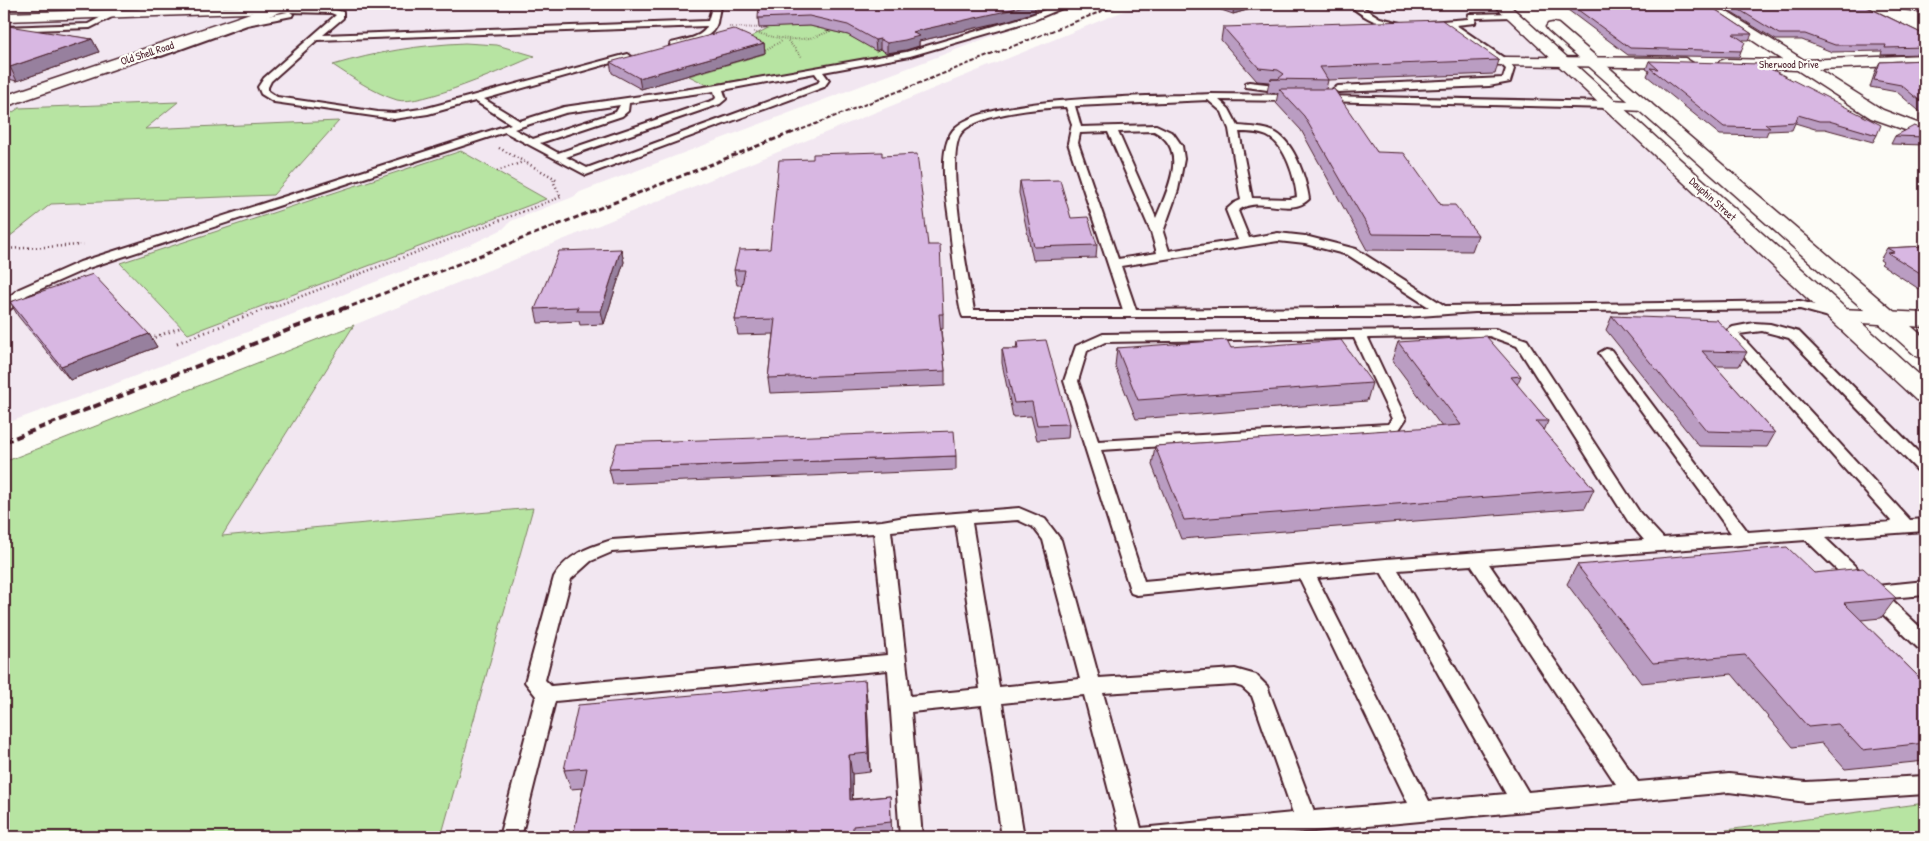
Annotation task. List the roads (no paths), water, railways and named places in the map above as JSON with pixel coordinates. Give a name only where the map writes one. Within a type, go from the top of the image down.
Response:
[{"type":"street","points":[[1705,4],[1878,114],[1925,132]]},
{"type":"street","points":[[4,17],[282,6]]},
{"type":"street","name":"Old Shell Road","points":[[4,102],[282,6]]},
{"type":"street","name":"Dauphin Street","points":[[1513,8],[1562,60],[1610,105],[1925,394]]},
{"type":"street","name":"Dauphin Street","points":[[1513,8],[1592,61],[1925,351]]},
{"type":"street","name":"Sherwood Drive","points":[[1504,62],[1562,60],[1800,65],[1925,60]]},
{"type":"street","points":[[1610,105],[1644,106]]},
{"type":"street","points":[[1841,316],[1890,320],[1925,320]]},
{"type":"lane","points":[[140,12],[154,4]]},
{"type":"lane","points":[[666,47],[700,37],[712,28],[717,4]]},
{"type":"lane","points":[[4,307],[23,292],[84,265],[564,110],[718,88],[907,54],[1031,18],[1068,4]]},
{"type":"lane","points":[[1353,4],[1359,12],[1397,25],[1466,23],[1472,21],[1472,16],[1513,8]]},
{"type":"lane","points":[[282,6],[336,9],[340,14],[339,19],[267,80],[263,86],[264,92],[274,99],[394,116],[428,111],[639,54]]},
{"type":"lane","points":[[82,75],[178,47],[245,23],[306,7]]},
{"type":"lane","points":[[4,28],[90,26],[116,13]]},
{"type":"lane","points":[[4,28],[23,16]]},
{"type":"lane","points":[[317,38],[713,22]]},
{"type":"lane","points":[[1449,24],[1504,62],[1510,69],[1506,80],[1489,83],[1312,95],[1069,103],[1013,109],[985,116],[960,128],[951,144],[948,178],[968,314],[1405,313],[1442,310],[1800,306],[1841,316]]},
{"type":"lane","points":[[504,128],[586,172],[821,85],[825,80],[818,71]]},
{"type":"lane","points":[[1249,85],[1260,88],[1298,89]]},
{"type":"lane","points":[[557,157],[717,102],[722,96],[718,88]]},
{"type":"lane","points":[[1312,95],[1610,105]]},
{"type":"lane","points":[[1210,97],[1226,111],[1234,129],[1247,202]]},
{"type":"lane","points":[[477,98],[518,124]]},
{"type":"lane","points":[[532,143],[619,114],[625,102]]},
{"type":"lane","points":[[1069,103],[1078,124],[1073,143],[1130,314]]},
{"type":"lane","points":[[1111,128],[1157,232],[1164,255]]},
{"type":"lane","points":[[1076,130],[1156,128],[1168,134],[1177,144],[1179,157],[1171,197],[1157,232]]},
{"type":"lane","points":[[1234,129],[1261,131],[1279,137],[1288,152],[1302,190],[1303,199],[1296,202],[1247,202],[1236,205],[1232,210],[1244,241]]},
{"type":"lane","points":[[1114,264],[1244,241],[1278,237],[1306,240],[1352,252],[1442,310]]},
{"type":"lane","points":[[1906,526],[1730,333],[1742,327],[1773,327],[1794,335],[1925,468]]},
{"type":"lane","points":[[1658,544],[1634,517],[1522,343],[1490,332],[1103,338],[1080,349],[1070,382],[1137,588],[1386,565],[1925,525]]},
{"type":"lane","points":[[1092,446],[1393,428],[1399,419],[1359,334]]},
{"type":"lane","points":[[1606,354],[1744,538]]},
{"type":"lane","points":[[547,694],[535,682],[562,577],[573,564],[592,551],[612,546],[882,527],[905,523],[1019,514],[1035,518],[1046,528],[1052,540],[1132,837]]},
{"type":"lane","points":[[963,518],[1013,837]]},
{"type":"lane","points":[[882,527],[897,662],[910,837]]},
{"type":"lane","points":[[1809,533],[1925,643]]},
{"type":"lane","points":[[1476,558],[1634,792]]},
{"type":"lane","points":[[1386,565],[1522,802]]},
{"type":"lane","points":[[1305,572],[1423,812]]},
{"type":"lane","points":[[1872,592],[1925,588]]},
{"type":"lane","points":[[547,694],[897,662]]},
{"type":"lane","points":[[900,705],[1091,686],[1235,677],[1249,681],[1260,692],[1307,822]]},
{"type":"lane","points":[[510,837],[547,694]]},
{"type":"lane","points":[[1144,837],[1728,783],[1806,792],[1925,785]]},
{"type":"railway","points":[[790,134],[1120,4]]},
{"type":"railway","points":[[344,309],[793,132]]},
{"type":"railway","points":[[4,442],[347,307]]}]
